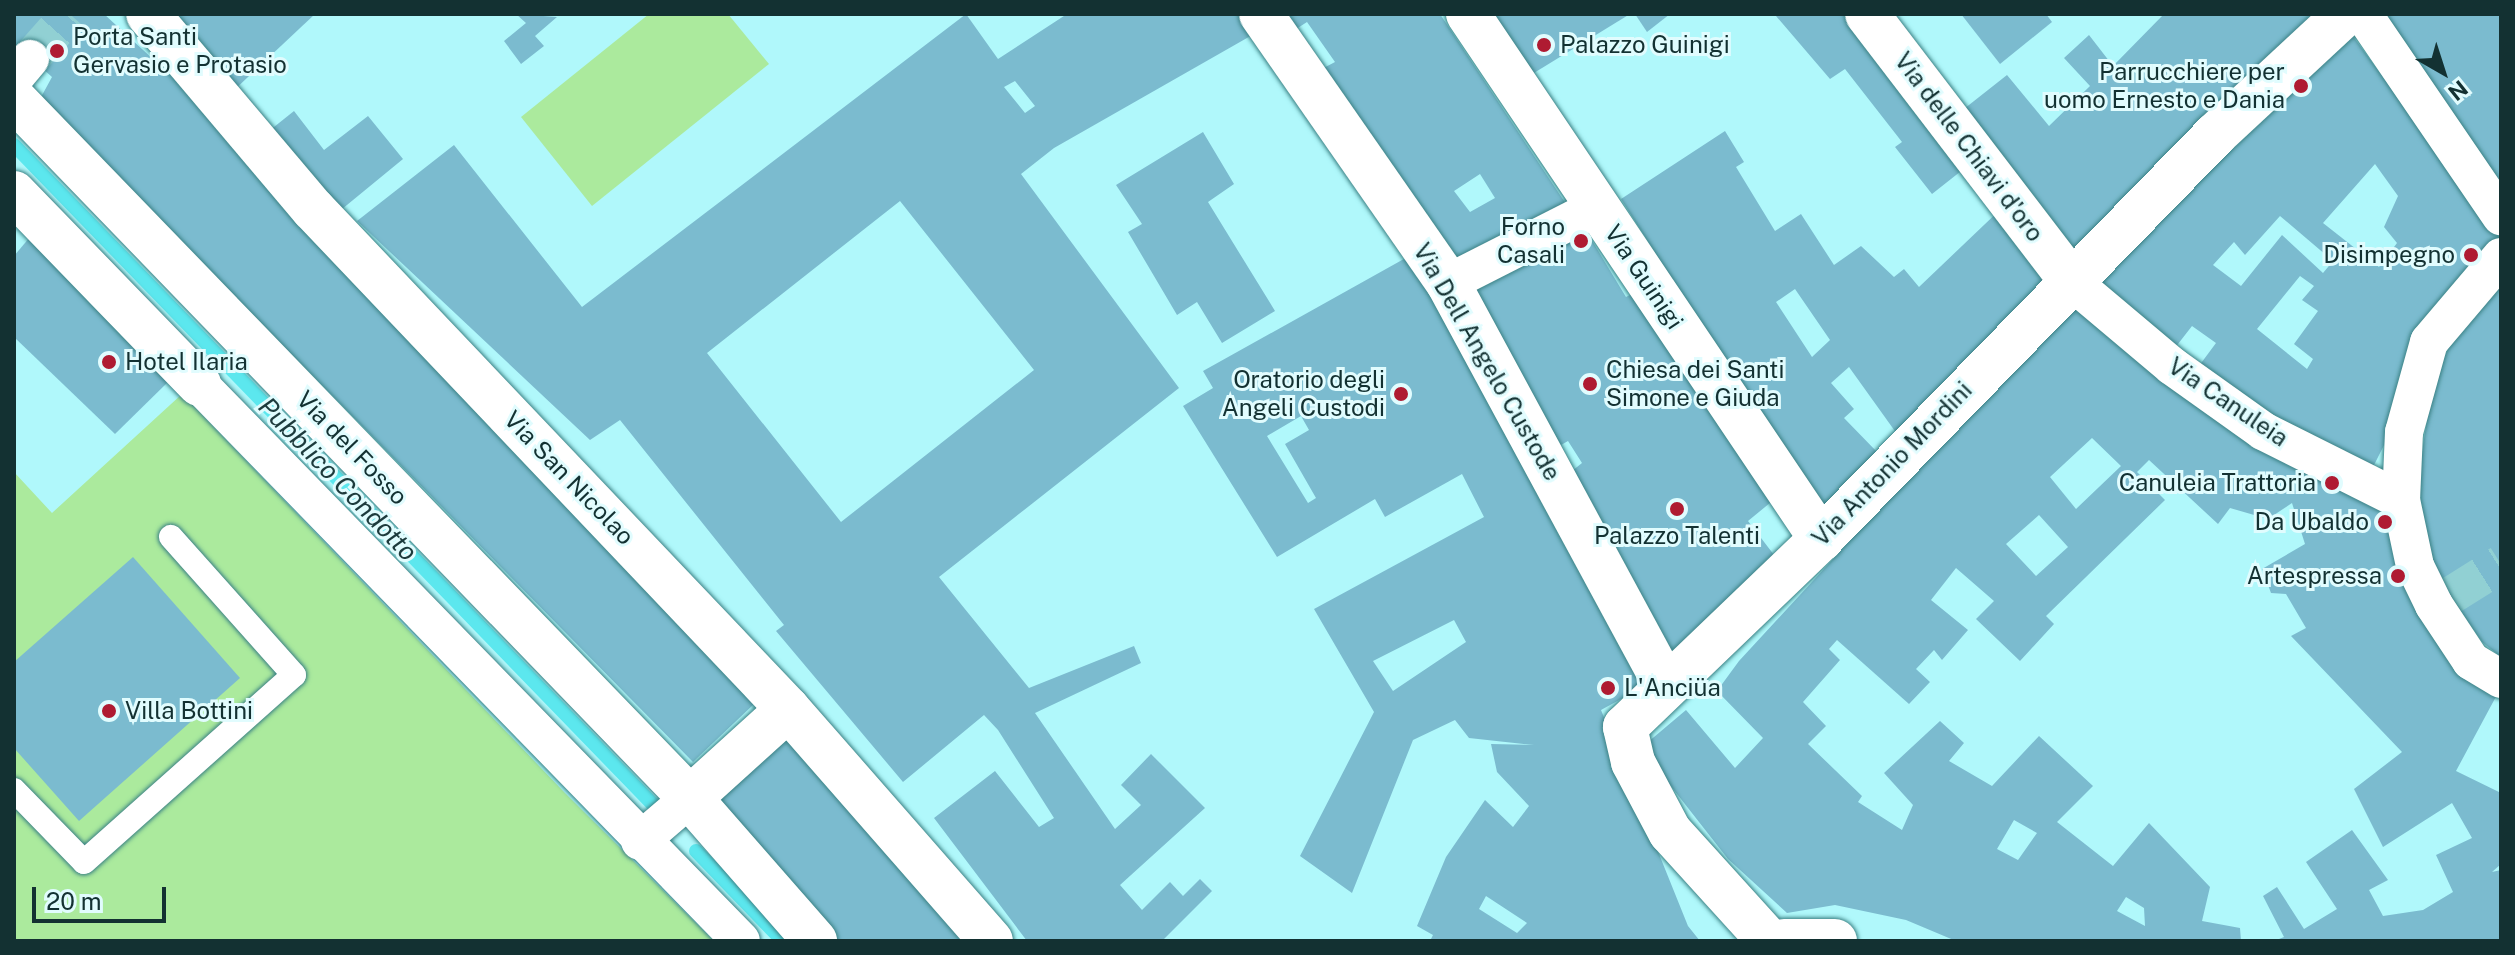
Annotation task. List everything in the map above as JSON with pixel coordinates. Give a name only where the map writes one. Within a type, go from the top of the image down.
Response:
[{"type":"street","name":"Via San Nicolao","points":[[148,14],[313,209],[788,709],[991,941]]},
{"type":"street","name":"Via Dell Angelo Custode","points":[[1261,14],[1448,283],[1665,684]]},
{"type":"street","name":"Via Guinigi","points":[[1468,14],[1821,539]]},
{"type":"street","name":"Via delle Chiavi d'oro","points":[[1867,14],[2071,281]]},
{"type":"street","name":"Via Antonio Mordini","points":[[1769,941],[1670,832],[1633,762],[1625,727],[1665,684],[1821,539],[2071,281],[2345,14]]},
{"type":"street","points":[[2363,14],[2501,216]]},
{"type":"street","name":"Via del Fosso","points":[[19,79],[690,798],[815,941]]},
{"type":"street","points":[[14,193],[640,841],[741,941]]},
{"type":"street","points":[[1448,283],[1598,207]]},
{"type":"street","points":[[2501,257],[2429,342],[2404,432],[2401,500],[2415,566],[2442,600],[2471,661],[2501,679]]},
{"type":"street","name":"Via Canuleia","points":[[2071,281],[2172,366],[2263,431],[2401,500]]},
{"type":"street","points":[[640,841],[788,709]]},
{"type":"street","points":[[1784,941],[1835,941]]},
{"type":"lane","points":[[14,790],[84,862],[294,675],[171,537]]},
{"type":"green space","points":[[649,14],[728,14],[769,64],[592,206],[521,117]]},
{"type":"green space","name":"Villa Bottini","points":[[182,394],[565,793],[714,941],[14,941],[14,472],[52,513]]},
{"type":"building","points":[[14,14],[104,14],[193,96],[754,704],[693,762],[40,99],[52,77],[14,43]]},
{"type":"building","points":[[171,14],[315,14],[232,92]]},
{"type":"building","points":[[516,14],[557,17],[535,36],[544,46],[521,64],[504,41],[526,23]]},
{"type":"building","points":[[966,14],[998,59],[1067,14],[1240,14],[1254,34],[1054,148],[1021,174],[1179,388],[939,577],[1029,688],[1134,646],[1141,663],[1035,713],[1115,829],[1141,805],[1121,785],[1151,754],[1205,808],[1120,885],[1142,910],[1170,882],[1183,896],[1200,879],[1212,891],[1162,941],[1027,941],[934,818],[995,771],[1039,827],[1054,818],[998,730],[984,715],[903,782],[776,631],[784,625],[620,420],[590,440],[357,221],[454,145],[582,307]],"holes":[[[1015,81],[1035,106],[1025,113],[1004,87]],[[900,201],[1034,370],[841,522],[707,353]]]},
{"type":"building","points":[[1272,14],[1440,14],[1570,210],[1451,274],[1316,72],[1335,62],[1307,22],[1287,35]],"holes":[[[1480,174],[1495,198],[1470,212],[1454,191]]]},
{"type":"building","name":"Palazzo Guinigi","points":[[1489,14],[1630,14],[1529,76]]},
{"type":"building","points":[[1635,14],[1670,14],[1647,32]]},
{"type":"building","points":[[1852,14],[1970,164],[1932,194],[1895,147],[1902,142],[1845,69],[1830,79],[1776,16]]},
{"type":"building","points":[[1961,14],[2046,14],[2052,22],[2000,64]]},
{"type":"building","points":[[2164,14],[2318,14],[2071,261],[1955,116],[2007,75],[2049,126],[2090,86],[2064,58],[2089,35],[2113,66]]},
{"type":"building","points":[[2374,14],[2501,14],[2501,199]]},
{"type":"building","points":[[2352,35],[2501,237],[2462,290],[2369,475],[2196,370],[2216,343],[2192,326],[2171,353],[2089,286]],"holes":[[[2375,164],[2398,196],[2384,227],[2397,243],[2379,267],[2323,223]],[[2280,216],[2333,261],[2323,273],[2282,235],[2241,286],[2213,265],[2234,242],[2245,255]],[[2300,276],[2314,286],[2302,300],[2318,311],[2294,344],[2313,359],[2307,369],[2257,329]]]},
{"type":"building","points":[[294,111],[324,150],[368,116],[403,159],[336,214],[269,131]]},
{"type":"building","points":[[1725,131],[1744,162],[1736,167],[1775,231],[1801,214],[1834,265],[1861,246],[1894,277],[1904,269],[1919,287],[2006,204],[2056,271],[1897,434],[1849,367],[1831,383],[1854,409],[1844,418],[1879,454],[1822,517],[1621,199]],"holes":[[[1795,289],[1830,340],[1812,357],[1776,302]]]},
{"type":"building","points":[[1203,132],[1234,184],[1208,202],[1275,311],[1222,343],[1197,302],[1177,315],[1128,232],[1142,224],[1116,185]]},
{"type":"building","points":[[1582,224],[1626,297],[1634,293],[1776,498],[1748,521],[1781,564],[1674,660],[1572,471],[1582,463],[1568,441],[1561,445],[1465,286]]},
{"type":"building","points":[[30,237],[169,381],[115,434],[14,337],[14,256]]},
{"type":"building","points":[[1411,255],[1652,682],[1601,710],[1688,926],[1700,941],[1430,941],[1433,935],[1417,926],[1446,857],[1485,800],[1513,827],[1529,806],[1497,772],[1491,744],[1534,745],[1469,738],[1455,720],[1413,740],[1352,893],[1300,856],[1374,712],[1314,609],[1484,517],[1462,474],[1385,517],[1375,499],[1277,557],[1183,406],[1213,388],[1203,371]],"holes":[[[1301,416],[1309,430],[1285,444],[1316,498],[1308,503],[1267,436]],[[1454,620],[1466,642],[1393,691],[1373,661]],[[1486,896],[1527,923],[1517,933],[1479,909]]]},
{"type":"building","points":[[2501,274],[2501,657],[2482,642],[2437,577],[2421,509],[2419,472],[2433,380],[2456,333]]},
{"type":"building","points":[[2076,296],[2391,504],[2499,691],[2456,771],[2501,793],[2501,864],[2492,872],[2501,870],[2501,941],[2274,941],[2284,937],[2263,896],[2277,887],[2304,929],[2337,909],[2306,862],[2352,830],[2388,880],[2369,890],[2383,916],[2423,910],[2453,892],[2436,855],[2472,838],[2452,803],[2383,847],[2354,789],[2402,752],[2291,636],[2306,628],[2286,594],[2271,593],[2262,569],[2305,544],[2292,503],[2268,519],[2230,508],[2218,524],[2149,460],[2137,472],[2165,500],[2046,616],[2054,624],[2020,661],[1976,619],[1994,601],[1956,568],[1931,600],[1968,630],[1942,660],[1934,650],[1916,669],[1930,682],[1909,704],[1837,640],[1829,649],[1840,660],[1803,702],[1826,726],[1808,744],[1862,796],[1858,802],[1902,830],[1913,805],[1884,773],[1940,721],[1964,743],[1949,761],[1992,786],[2039,736],[2093,786],[2057,822],[2113,866],[2149,823],[2210,887],[2202,921],[2240,928],[2241,941],[1956,941],[1906,920],[1835,905],[1787,913],[1728,859],[1641,748],[1686,710],[1735,768],[1763,738],[1717,691],[1739,661]],"holes":[[[2092,438],[2121,466],[2076,509],[2050,477]],[[2039,515],[2068,547],[2036,576],[2006,544]],[[2014,820],[2037,833],[2018,860],[1997,849]],[[2126,897],[2144,908],[2145,926],[2117,911]]]},
{"type":"building","name":"Villa Bottini","points":[[133,557],[240,678],[79,821],[14,748],[14,662]]},
{"type":"building","points":[[786,736],[976,941],[837,941],[713,801]]},
{"type":"waterway","name":"Pubblico Condotto","points":[[14,145],[662,814]]},
{"type":"waterway","name":"Pubblico Condotto","points":[[696,851],[783,941]]},
{"type":"tunnel","points":[[30,59],[70,14]]},
{"type":"tunnel","points":[[2450,596],[2501,564]]},
{"type":"place","name":"Palazzo Guinigi","points":[[1544,45]]},
{"type":"place","name":"Porta Santi Gervasio e Protasio","points":[[57,51]]},
{"type":"place","name":"Parrucchiere per uomo Ernesto e Dania","points":[[2301,86]]},
{"type":"place","name":"Forno Casali","points":[[1581,241]]},
{"type":"place","name":"Disimpegno","points":[[2471,255]]},
{"type":"place","name":"Hotel Ilaria","points":[[109,362]]},
{"type":"place","name":"Chiesa dei Santi Simone e Giuda","points":[[1590,384]]},
{"type":"place","name":"Oratorio degli Angeli Custodi","points":[[1401,394]]},
{"type":"place","name":"Canuleia Trattoria","points":[[2332,483]]},
{"type":"place","name":"Palazzo Talenti","points":[[1677,509]]},
{"type":"place","name":"Da Ubaldo","points":[[2385,522]]},
{"type":"place","name":"Artespressa","points":[[2398,576]]},
{"type":"place","name":"L'Anciüa","points":[[1608,688]]},
{"type":"place","name":"Villa Bottini","points":[[109,711]]}]
